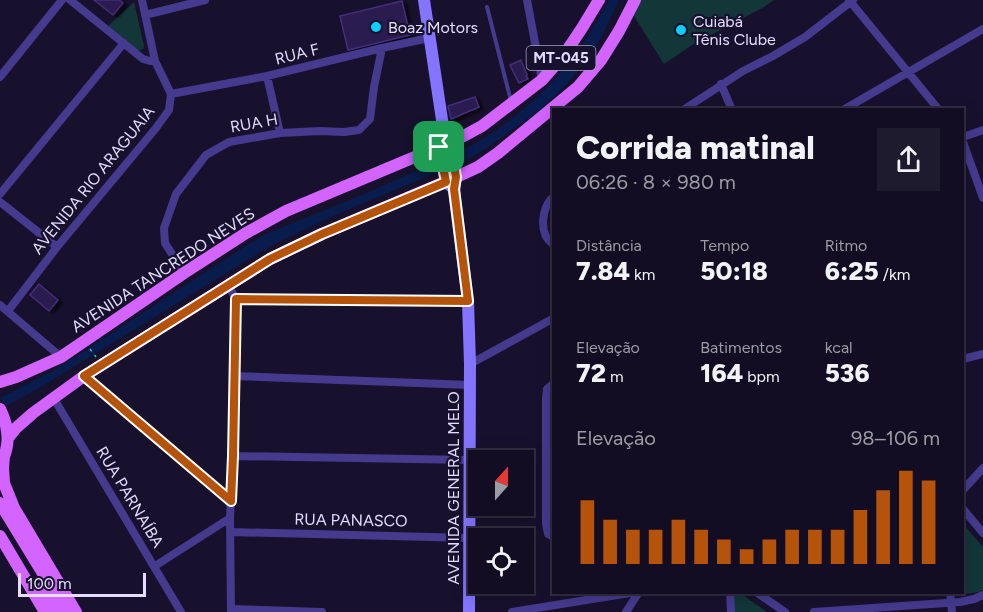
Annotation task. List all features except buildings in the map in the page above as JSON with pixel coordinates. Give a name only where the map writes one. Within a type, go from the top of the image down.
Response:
[{"type":"main road","points":[[423,0],[445,145]]},
{"type":"main road","name":"AVENIDA TANCREDO NEVES","points":[[0,382],[61,357],[246,233],[286,212],[445,145],[482,126],[542,80],[564,55],[599,0]]},
{"type":"main road","name":"MT-045","points":[[553,108],[578,87],[601,60],[635,0]]},
{"type":"main road","name":"MT-045","points":[[8,438],[23,421],[84,376],[270,259],[322,234],[478,167],[552,108]]},
{"type":"main road","name":"AVENIDA GENERAL MELO","points":[[445,145],[468,301],[469,450]]},
{"type":"main road","points":[[0,409],[6,421],[8,438],[2,460],[4,483],[14,508],[76,612]]},
{"type":"main road","points":[[0,503],[66,612]]},
{"type":"main road","points":[[0,514],[56,612]]},
{"type":"main road","points":[[0,536],[45,612]]},
{"type":"main road","name":"AVENIDA GENERAL MELO","points":[[469,594],[469,612]]},
{"type":"street","points":[[0,77],[62,0]]},
{"type":"street","points":[[70,0],[143,58],[156,61]]},
{"type":"street","name":"AVENIDA RIO ARAGUAIA","points":[[8,311],[169,110],[171,94],[156,61],[142,0]]},
{"type":"street","points":[[145,15],[205,0]]},
{"type":"street","points":[[527,0],[542,80]]},
{"type":"street","points":[[686,108],[721,84],[805,37],[851,1],[937,108]]},
{"type":"street","points":[[846,108],[983,28]]},
{"type":"street","name":"RUA F","points":[[171,94],[267,76],[429,38]]},
{"type":"street","points":[[0,194],[124,43]]},
{"type":"street","name":"RUA H","points":[[184,273],[165,243],[164,228],[176,194],[206,155],[229,142],[280,133],[359,130],[370,119],[382,48]]},
{"type":"street","points":[[267,76],[280,133]]},
{"type":"street","points":[[721,84],[731,108]]},
{"type":"street","points":[[964,137],[983,130]]},
{"type":"street","points":[[964,145],[983,198]]},
{"type":"street","points":[[552,198],[545,209],[544,226],[545,235],[552,243]]},
{"type":"street","points":[[0,202],[57,247]]},
{"type":"street","points":[[228,285],[236,299],[230,518],[231,610],[322,612]]},
{"type":"street","points":[[236,299],[468,301]]},
{"type":"street","points":[[0,305],[61,357]]},
{"type":"street","points":[[470,364],[552,320]]},
{"type":"street","points":[[964,359],[982,355]]},
{"type":"street","points":[[84,376],[231,501]]},
{"type":"street","points":[[234,376],[470,385]]},
{"type":"street","points":[[552,385],[547,389],[546,399],[546,524],[548,534],[552,536]]},
{"type":"street","name":"RUA PARNAÍBA","points":[[53,398],[181,612]]},
{"type":"street","points":[[233,456],[468,460]]},
{"type":"street","points":[[964,489],[983,468]]},
{"type":"street","points":[[964,510],[983,533]]},
{"type":"street","points":[[155,566],[230,518]]},
{"type":"street","name":"RUA PANASCO","points":[[231,532],[468,538]]},
{"type":"street","points":[[512,612],[624,594]]},
{"type":"street","points":[[626,612],[636,594]]},
{"type":"street","points":[[730,594],[731,612]]},
{"type":"street","points":[[759,594],[785,612]]},
{"type":"street","points":[[814,612],[951,608],[983,595]]},
{"type":"lane","points":[[487,7],[512,105]]},
{"type":"path","points":[[89,347],[96,358]]},
{"type":"green space","name":"Cuiabá Tênis Clube","points":[[640,0],[774,0],[692,45],[664,64],[634,16]]},
{"type":"green space","points":[[134,2],[144,46],[138,51],[108,26]]},
{"type":"green space","points":[[964,525],[983,547],[983,590],[979,592],[952,596],[952,594],[964,594]]},
{"type":"green space","points":[[733,594],[741,594],[767,612],[734,612]]},
{"type":"water","points":[[609,0],[619,0],[602,36],[567,84],[540,110],[482,151],[272,245],[39,388],[6,406],[0,398],[58,368],[266,234],[387,184],[463,149],[504,125],[540,95],[556,78],[585,41]]},
{"type":"place","name":"Boaz Motors","points":[[376,27]]},
{"type":"place","name":"Cuiabá Tênis Clube","points":[[681,30]]},
{"type":"route","points":[[450,142],[456,177],[454,189],[468,301],[236,299],[231,501],[84,376],[270,259],[322,234],[446,182],[439,147],[450,142]]}]
